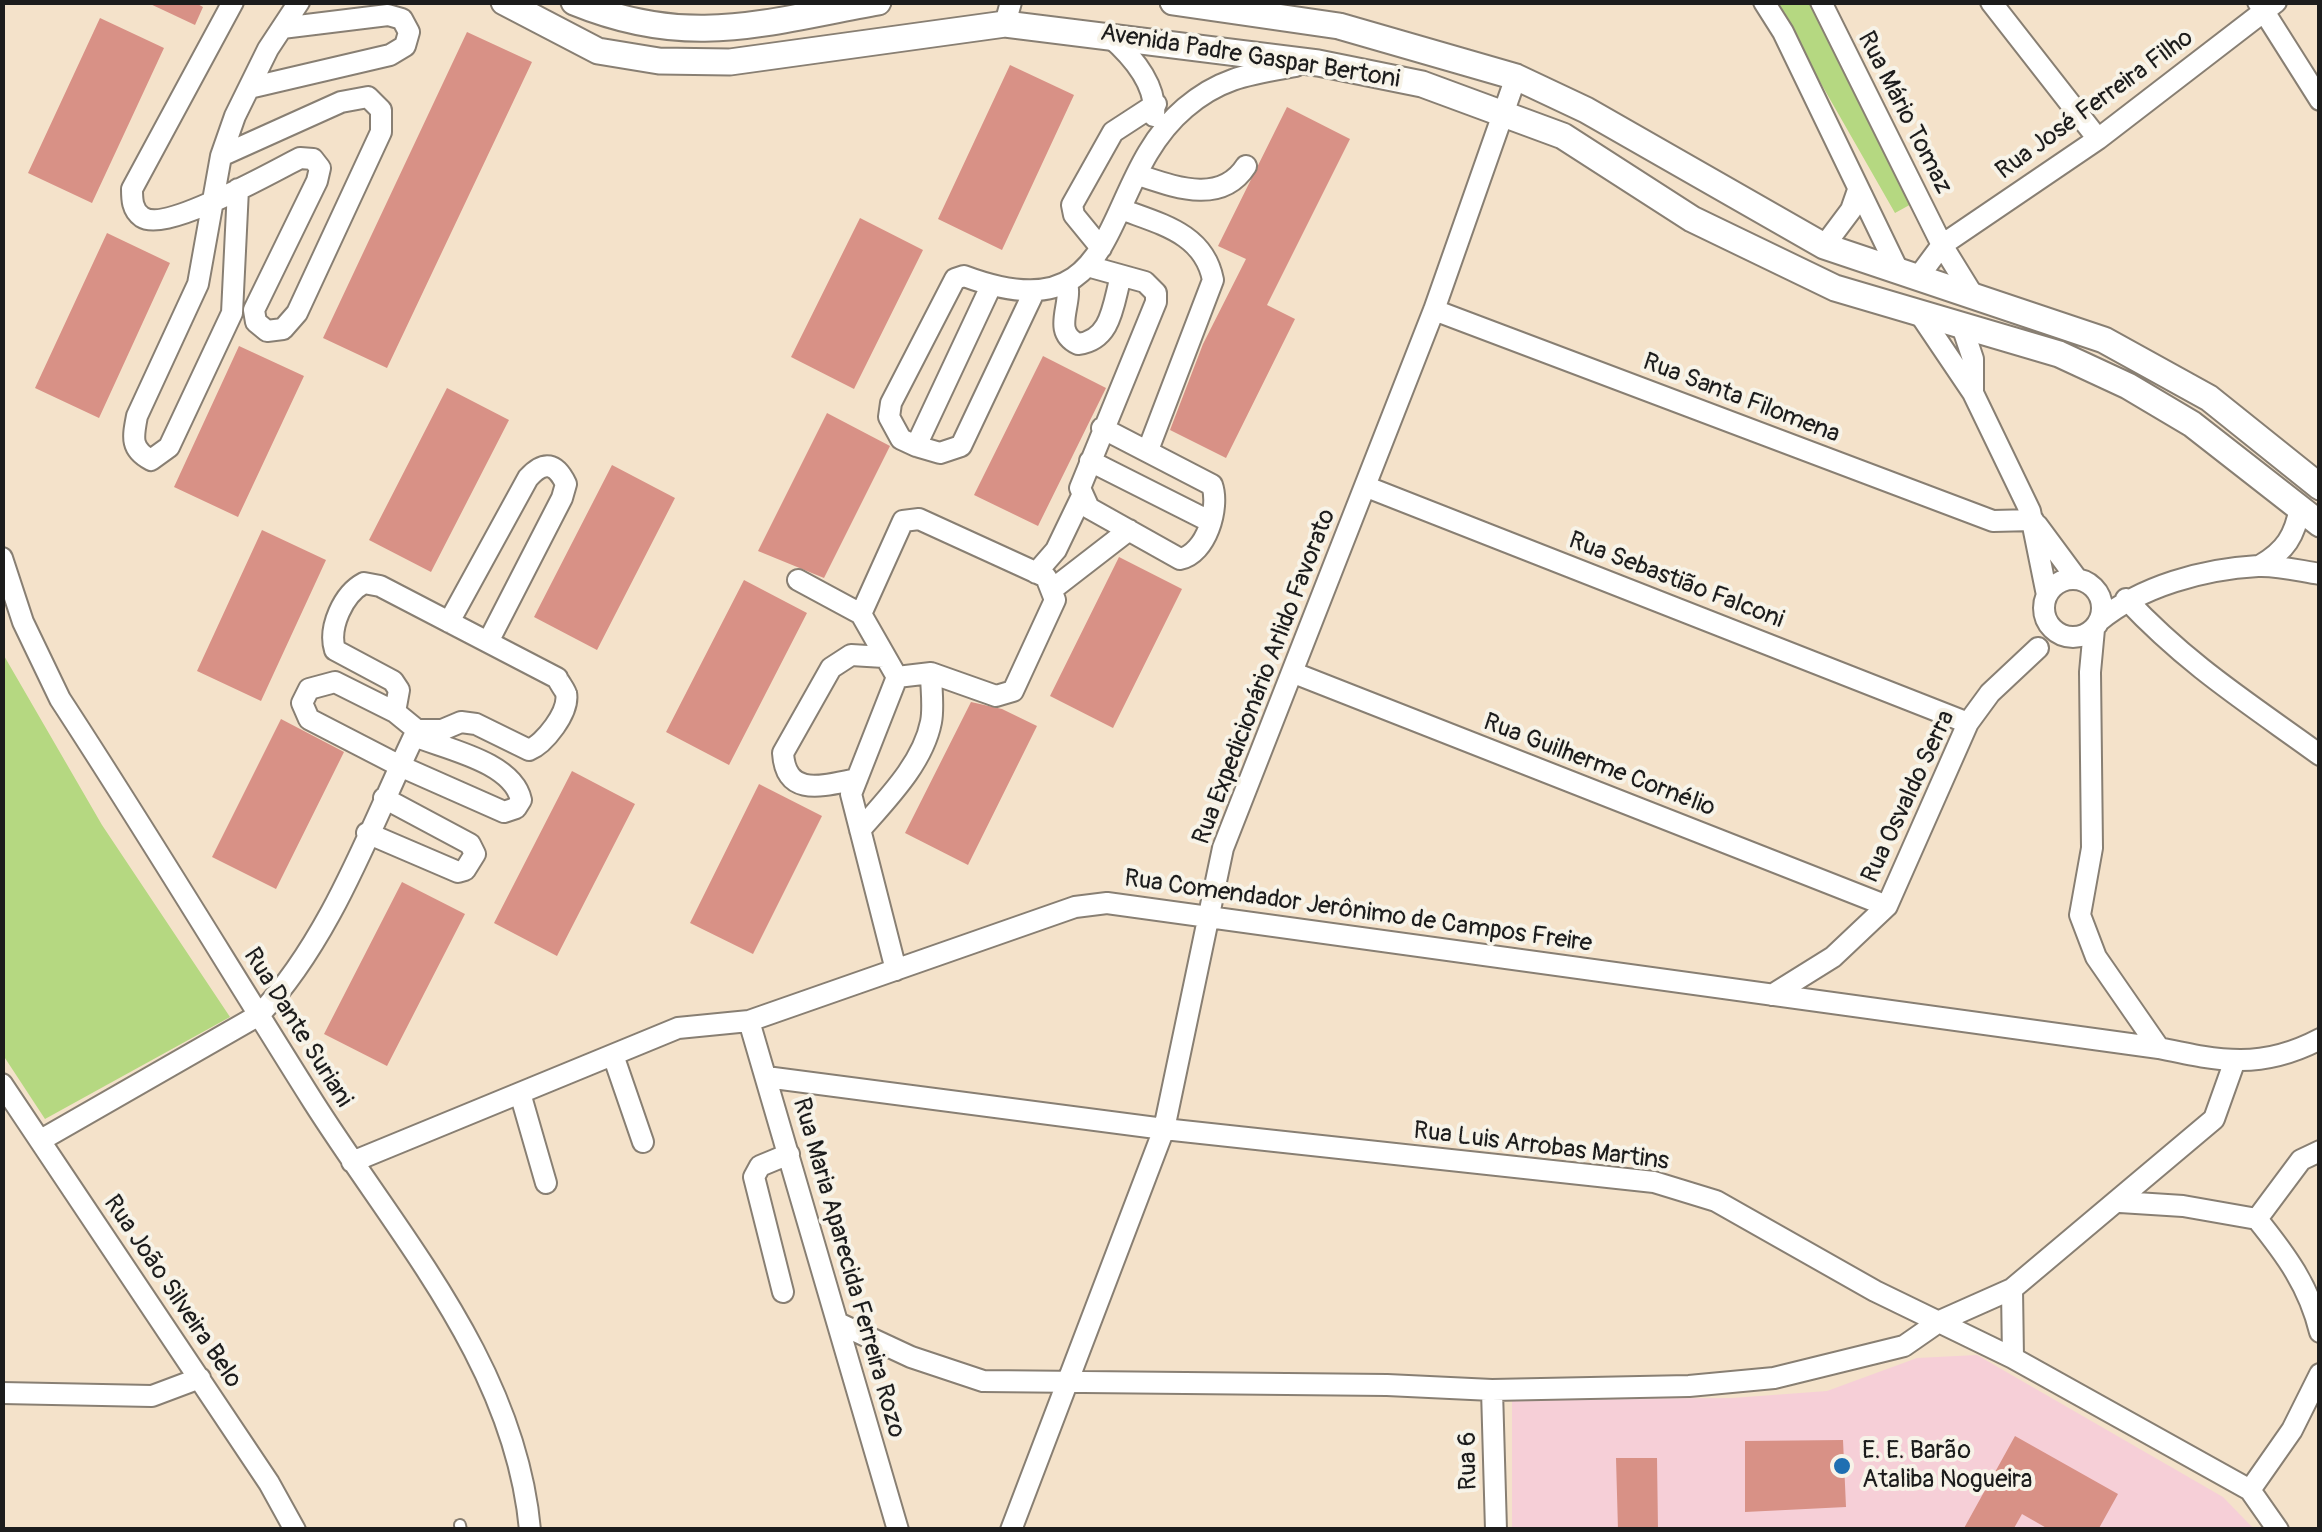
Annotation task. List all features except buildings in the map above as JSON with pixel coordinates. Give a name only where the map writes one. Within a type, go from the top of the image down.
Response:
[{"type":"street","points":[[222,156],[341,102],[368,97],[380,110],[381,132],[297,314],[283,328],[267,331],[256,322],[254,310],[320,168],[314,159],[300,158],[214,202],[155,220],[142,217],[132,204],[132,189],[234,2]]},
{"type":"street","points":[[238,189],[232,313],[168,447],[151,460],[139,454],[132,439],[138,416],[198,284],[222,156],[249,88],[299,2]]},
{"type":"street","name":"Avenida Padre Gaspar Bertoni","points":[[504,2],[598,51],[659,61],[730,62],[1008,13],[1106,34],[1318,63],[1422,84],[1506,111],[1563,136],[1692,219],[1834,288],[1963,329],[2060,354],[2128,386],[2192,424],[2310,516]]},
{"type":"street","points":[[574,2],[622,22],[659,29],[720,30],[878,2]]},
{"type":"street","name":"Avenida Padre Gaspar Bertoni","points":[[1173,2],[1338,26],[1516,77],[1586,110],[1824,246],[1971,292],[2104,340],[2209,398],[2320,487]]},
{"type":"street","points":[[1764,2],[1783,32],[1858,190],[1908,272],[1912,299],[1919,313],[1973,393],[2033,520],[2076,579],[2098,593],[2126,599],[2174,649],[2214,683],[2320,755]]},
{"type":"street","name":"Rua Mário Tomaz","points":[[1820,2],[1942,245],[1971,292]]},
{"type":"street","points":[[1992,2],[2098,139]]},
{"type":"street","points":[[2266,5],[2320,100]]},
{"type":"street","name":"Rua José Ferreira Filho","points":[[1942,245],[2098,139],[2266,5]]},
{"type":"street","points":[[249,88],[390,55],[405,46],[409,32],[402,18],[388,15],[282,28]]},
{"type":"street","points":[[1106,34],[1130,54],[1156,104],[1152,148]]},
{"type":"street","points":[[1033,294],[961,446],[940,453],[916,446],[892,429],[891,403],[950,286],[964,276],[1033,294],[1067,282],[1090,267],[1152,148],[1183,110],[1231,77],[1318,63]]},
{"type":"street","name":"Rua Expedicionário Arlido Favorato","points":[[1011,1530],[1063,1383],[1164,1130],[1223,848],[1434,310],[1516,77]]},
{"type":"street","points":[[1101,248],[1074,215],[1072,204],[1113,132],[1156,104]]},
{"type":"street","points":[[1138,175],[1176,187],[1213,190],[1228,187],[1246,166]]},
{"type":"street","points":[[1824,246],[1851,210],[1858,190]]},
{"type":"street","points":[[1121,209],[1183,233],[1210,263],[1213,280],[1148,450]]},
{"type":"street","points":[[1908,272],[1942,245]]},
{"type":"street","points":[[1036,573],[1056,550],[1081,498],[1102,428],[1156,302],[1151,286],[1090,267]]},
{"type":"street","points":[[1067,282],[1062,328],[1068,339],[1078,344],[1098,337],[1107,328],[1121,276]]},
{"type":"street","points":[[916,446],[991,286]]},
{"type":"street","points":[[1971,292],[1963,329],[1972,360],[1973,393]]},
{"type":"street","name":"Rua Santa Filomena","points":[[1434,310],[1994,521],[2033,520]]},
{"type":"street","points":[[1081,498],[1088,508],[1180,559],[1200,550],[1216,498],[1212,485],[1102,428]]},
{"type":"street","points":[[1090,461],[1209,521]]},
{"type":"street","points":[[448,622],[528,478],[537,467],[548,464],[559,470],[566,484],[562,498],[488,642]]},
{"type":"street","name":"Rua Sebastião Falconi","points":[[1366,486],[1968,723]]},
{"type":"street","points":[[2261,566],[2282,554],[2297,525],[2310,516]]},
{"type":"street","points":[[2033,520],[2047,594],[2047,620],[2067,637],[2090,672]]},
{"type":"street","points":[[861,614],[904,521],[929,522],[1036,573],[1054,588]]},
{"type":"street","points":[[1054,588],[1129,530]]},
{"type":"street","name":"Rua Dante Suriani","points":[[2,558],[23,622],[60,699],[352,1162],[457,1317],[491,1381],[526,1479],[530,1530]]},
{"type":"street","points":[[2067,637],[2097,625],[2126,599],[2200,576],[2261,566],[2320,574]]},
{"type":"street","points":[[2047,594],[2056,584],[2076,579]]},
{"type":"street","points":[[798,580],[861,614],[896,677]]},
{"type":"street","points":[[396,712],[399,690],[393,681],[335,650],[331,638],[345,600],[364,584],[380,586],[557,678],[566,693],[564,706],[541,745],[529,750],[518,748],[476,724],[461,722],[442,730],[416,733]]},
{"type":"street","points":[[896,677],[931,673],[1006,696],[1013,691],[1054,600],[1054,588]]},
{"type":"street","points":[[2098,593],[2090,672],[2092,848],[2080,915],[2096,957],[2158,1048]]},
{"type":"street","name":"Rua Osvaldo Serra","points":[[2038,648],[2047,620]]},
{"type":"street","name":"Rua Osvaldo Serra","points":[[1772,995],[1833,956],[1887,906],[1968,723],[1990,693],[2038,648],[2067,637]]},
{"type":"street","points":[[857,779],[806,788],[792,780],[784,768],[783,753],[831,668],[850,655],[884,657]]},
{"type":"street","points":[[860,830],[896,789],[925,739],[931,720],[931,673]]},
{"type":"street","name":"Rua Guilherme Cornélio","points":[[1294,673],[1887,906]]},
{"type":"street","points":[[896,677],[851,794],[896,970]]},
{"type":"street","points":[[335,682],[396,712],[416,733],[505,774],[518,788],[521,800],[516,808],[504,812],[400,766],[309,719],[302,704],[309,689],[335,682]]},
{"type":"street","points":[[41,1140],[258,1015],[304,958],[416,733]]},
{"type":"street","points":[[368,833],[458,872],[466,870],[475,854],[470,844],[384,798]]},
{"type":"street","name":"Rua Comendador Jerônimo de Campos Freire","points":[[352,1162],[678,1028],[749,1021],[1075,908],[1107,904],[2158,1048],[2234,1064]]},
{"type":"street","name":"Rua Maria Aparecida Ferreira Rozo","points":[[749,1021],[898,1530]]},
{"type":"street","points":[[838,1323],[911,1357],[983,1382],[1387,1385],[1492,1390],[1688,1386],[1774,1378],[1904,1346],[1940,1321],[2012,1289],[2120,1202],[2214,1118],[2234,1064],[2275,1057],[2320,1038]]},
{"type":"street","points":[[613,1055],[643,1142]]},
{"type":"street","name":"Rua Luis Arrobas Martins","points":[[766,1077],[1164,1130],[1654,1182],[1716,1201],[1876,1291],[2013,1358],[2250,1490],[2278,1530]]},
{"type":"street","name":"Rua João Silveira Belo","points":[[2,1084],[200,1378],[295,1530]]},
{"type":"street","points":[[520,1093],[546,1183]]},
{"type":"street","points":[[2257,1219],[2301,1160],[2320,1151]]},
{"type":"street","points":[[784,1292],[754,1177],[760,1166],[789,1154]]},
{"type":"street","points":[[2120,1202],[2183,1206],[2257,1219],[2290,1261],[2312,1300],[2320,1332]]},
{"type":"street","points":[[2012,1289],[2013,1358]]},
{"type":"street","points":[[2250,1490],[2292,1430],[2320,1374]]},
{"type":"street","points":[[2,1393],[152,1396],[200,1378]]},
{"type":"street","name":"Rua 6","points":[[1492,1390],[1496,1530]]},
{"type":"shaded area","name":"E. E. Barão Ataliba Nogueira","points":[[1977,1355],[2223,1497],[2254,1529],[1512,1530],[1512,1399],[1732,1398],[1827,1391],[1917,1358]]},
{"type":"green space","points":[[1775,3],[1812,3],[1915,202],[1895,213]]},
{"type":"green space","points":[[3,654],[102,825],[230,1017],[45,1119],[3,1055]]},
{"type":"place","name":"E. E. Barão Ataliba Nogueira","points":[[1842,1466]]}]
